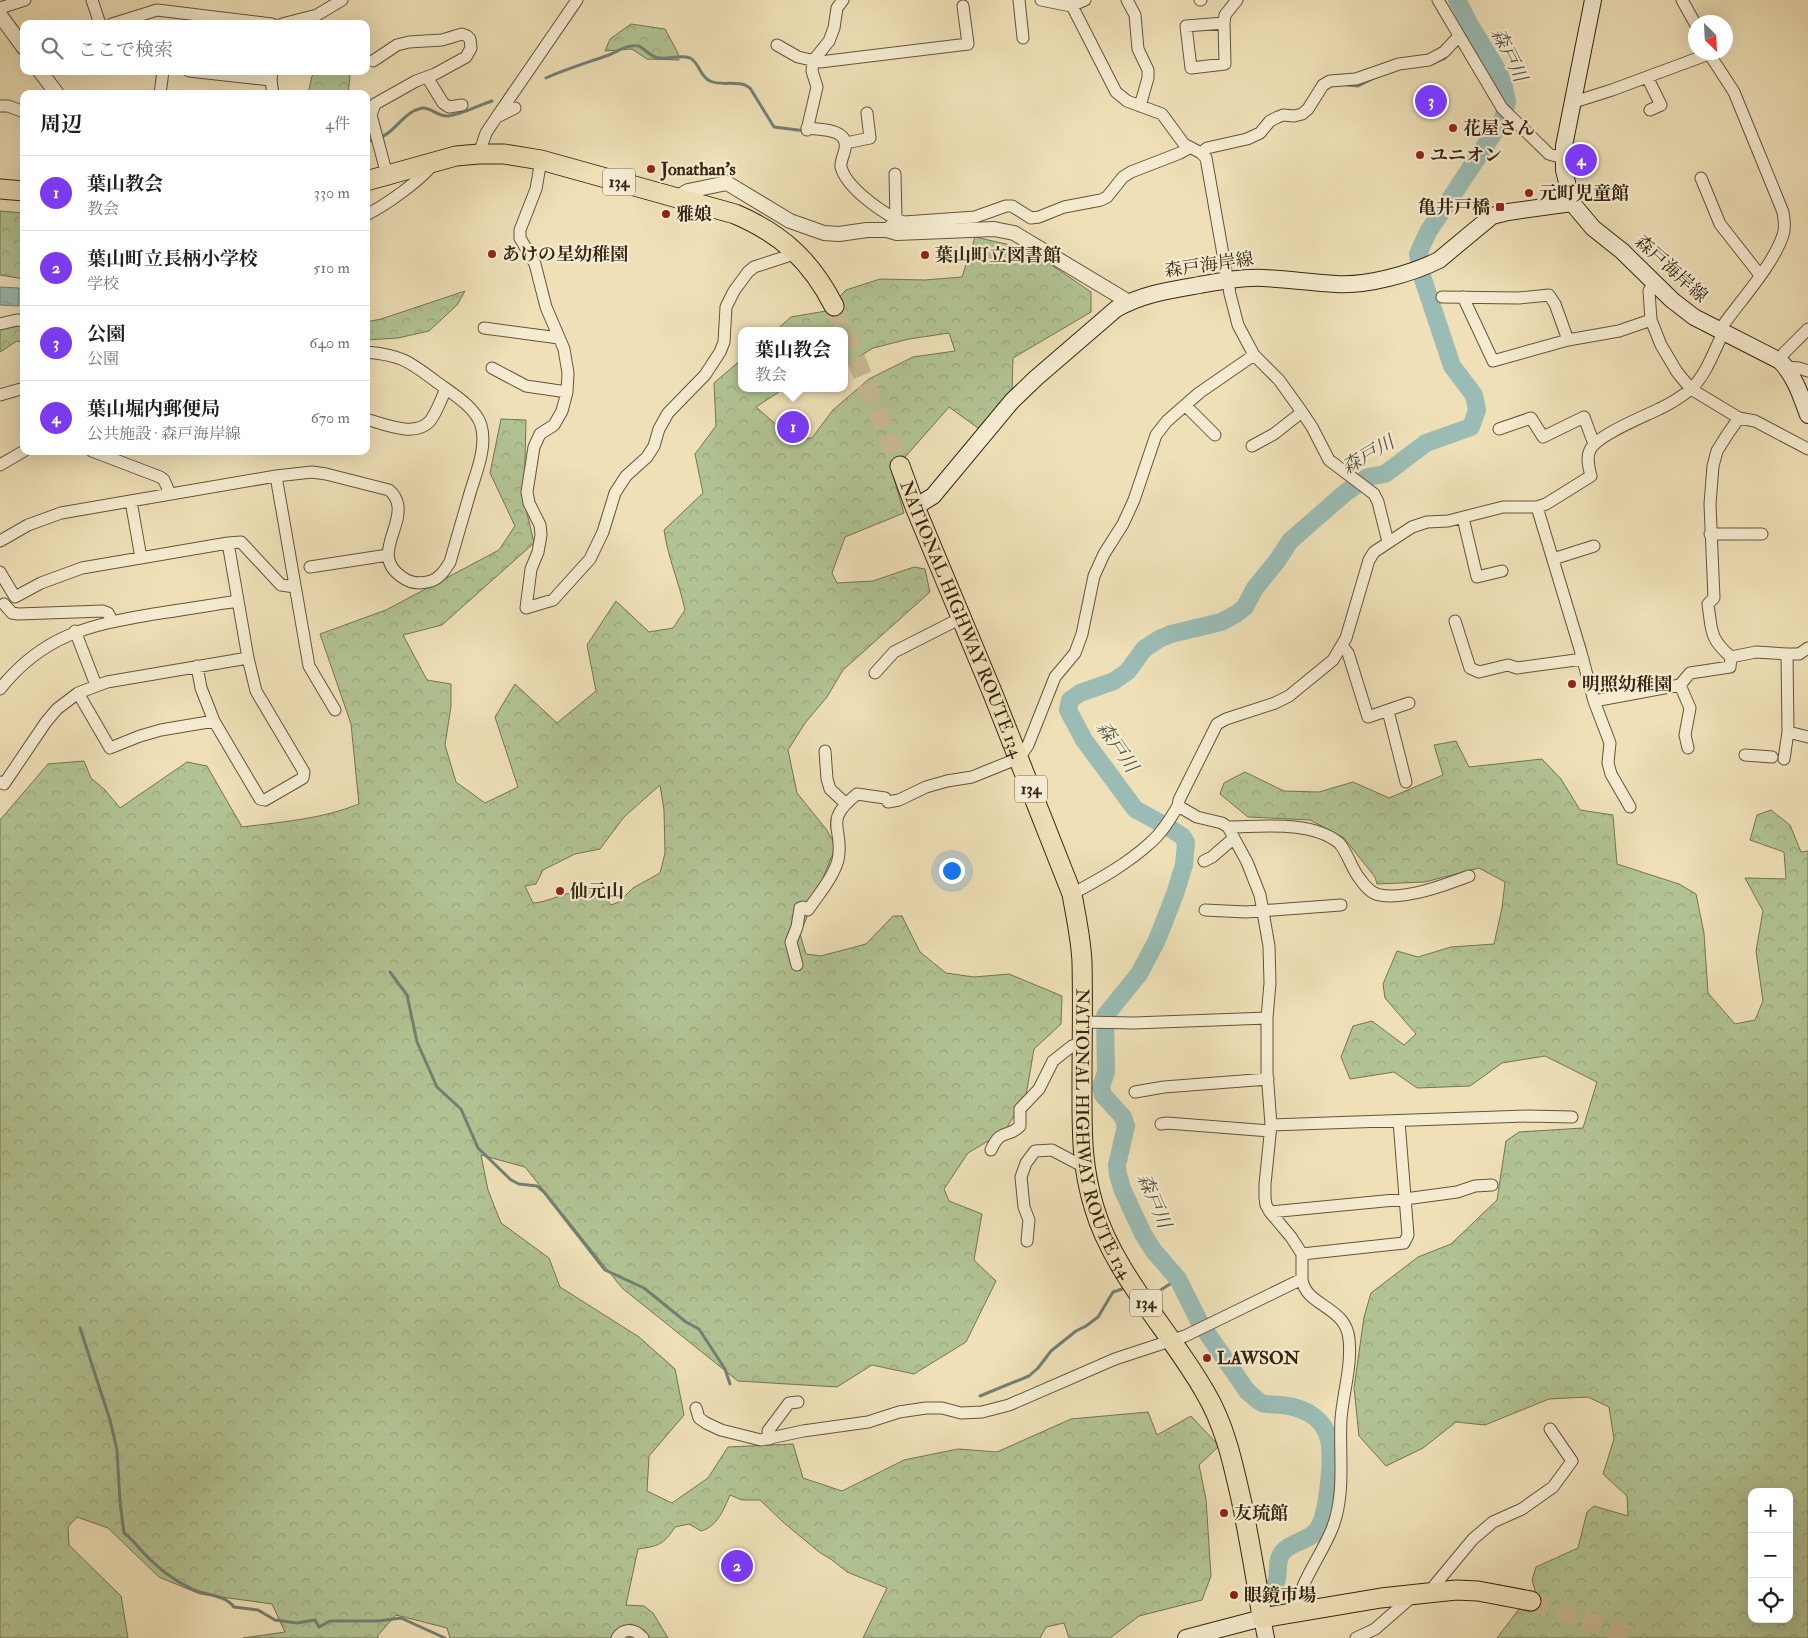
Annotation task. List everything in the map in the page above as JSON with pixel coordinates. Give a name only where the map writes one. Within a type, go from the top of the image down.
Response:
[{"type":"highway","name":"134","points":[[370,180],[456,156],[479,154],[513,155],[541,160],[735,214],[755,223],[775,235],[797,253],[817,277],[834,306]]},
{"type":"highway","points":[[0,189],[20,191]]},
{"type":"highway","name":"NATIONAL HIGHWAY ROUTE 134","points":[[900,466],[915,507],[1019,758],[1072,894],[1091,1022],[1082,1043],[1082,1136],[1084,1167],[1094,1209],[1116,1259],[1173,1341],[1215,1411],[1237,1483],[1256,1574],[1262,1618]]},
{"type":"highway","points":[[1262,1618],[1422,1593],[1456,1590],[1478,1591],[1531,1601]]},
{"type":"main road","name":"森戸海岸線","points":[[1594,0],[1563,158],[1565,179],[1572,203],[1593,228],[1622,251],[1672,300],[1694,317],[1783,364]]},
{"type":"main road","name":"森戸海岸線","points":[[915,507],[933,496],[1012,400],[1116,309],[1146,294],[1227,280],[1265,278],[1338,284],[1384,279],[1430,265],[1444,256],[1492,216],[1572,203]]},
{"type":"main road","points":[[1783,364],[1796,384],[1808,415]]},
{"type":"main road","points":[[1186,1638],[1262,1618],[1266,1638]]},
{"type":"street","points":[[0,8],[25,0]]},
{"type":"street","points":[[92,0],[99,20]]},
{"type":"street","points":[[298,20],[317,15],[342,0]]},
{"type":"street","points":[[479,154],[486,134],[496,118],[577,0]]},
{"type":"street","points":[[843,0],[837,8],[834,28],[829,41],[813,61],[812,71],[818,87],[807,129],[834,131],[839,134],[846,143],[840,164],[844,174],[860,195],[884,213],[897,233],[994,228],[1005,230],[1014,233],[1129,302]]},
{"type":"street","points":[[1019,0],[1023,38]]},
{"type":"street","points":[[1041,0],[1070,3],[1085,0]]},
{"type":"street","points":[[1127,0],[1135,15],[1138,49],[1148,70],[1148,78],[1140,106]]},
{"type":"street","points":[[1224,24],[1186,26],[1191,68],[1225,64],[1225,15],[1236,0]]},
{"type":"street","points":[[1438,0],[1503,108],[1549,154],[1563,158]]},
{"type":"street","points":[[1682,0],[1690,15]]},
{"type":"street","points":[[1070,3],[1116,92],[1127,101],[1162,114],[1180,140],[1189,148],[1201,153],[1207,161],[1233,312],[1238,325],[1254,355],[1279,380],[1302,412],[1329,460],[1371,491],[1378,502],[1388,542]]},
{"type":"street","points":[[121,20],[155,5],[247,20]]},
{"type":"street","points":[[777,45],[798,57],[820,62],[968,44],[963,6]]},
{"type":"street","points":[[0,15],[20,42]]},
{"type":"street","points":[[374,61],[397,45],[409,42],[442,40],[462,34],[470,39],[471,48],[466,58],[416,81],[375,104],[371,116],[387,175]]},
{"type":"street","points":[[1201,153],[1207,148],[1254,136],[1270,121],[1283,115],[1294,116],[1302,114],[1308,109],[1323,85],[1330,81],[1356,79],[1399,64],[1429,60],[1461,40]]},
{"type":"street","points":[[1574,102],[1647,78],[1692,60]]},
{"type":"street","points":[[1072,894],[1116,869],[1151,843],[1178,806],[1179,800],[1217,724],[1289,696],[1333,660],[1346,638],[1369,560],[1374,552],[1412,527],[1427,522],[1448,521],[1503,508],[1537,508],[1546,504],[1591,476],[1588,460],[1589,451],[1594,444],[1663,407],[1691,389],[1702,375],[1721,332],[1768,264],[1783,234],[1785,222],[1783,212],[1734,92],[1713,60]]},
{"type":"street","points":[[43,75],[54,90]]},
{"type":"street","points":[[161,90],[162,75]]},
{"type":"street","points":[[255,75],[272,76],[273,90]]},
{"type":"street","points":[[426,78],[443,103],[449,107],[462,105]]},
{"type":"street","points":[[1647,78],[1661,106],[1650,110]]},
{"type":"street","points":[[0,106],[8,106],[20,110]]},
{"type":"street","points":[[496,118],[515,108]]},
{"type":"street","points":[[846,143],[870,138],[867,113]]},
{"type":"street","points":[[677,198],[688,191],[727,183],[790,221],[830,234],[867,230],[904,222],[975,217],[1006,206],[1012,206],[1031,218],[1039,217],[1064,207],[1101,200],[1107,197],[1123,177],[1131,172],[1189,148]]},
{"type":"street","points":[[541,160],[536,189],[520,230],[520,238],[535,264],[546,307],[564,350],[568,373],[567,392],[562,411],[554,425],[540,434],[534,447],[527,492],[540,525],[541,535],[532,569],[526,608],[553,600],[590,559],[604,532],[615,493],[626,476],[647,457],[654,446],[668,413],[704,375],[720,352],[724,342],[726,307],[734,291],[748,272],[754,267],[797,253]]},
{"type":"street","points":[[370,212],[426,173],[434,162]]},
{"type":"street","points":[[891,225],[895,174]]},
{"type":"street","points":[[1701,178],[1720,224],[1760,275]]},
{"type":"street","points":[[1654,283],[1649,291],[1650,320],[1661,345],[1677,372],[1691,389],[1739,418],[1755,421],[1808,449]]},
{"type":"street","points":[[1442,297],[1519,298],[1549,296],[1555,304],[1568,340]]},
{"type":"street","points":[[1463,297],[1493,361],[1568,340],[1620,331],[1650,320]]},
{"type":"street","points":[[0,324],[20,320]]},
{"type":"street","points":[[484,328],[559,338]]},
{"type":"street","points":[[1808,329],[1784,352],[1783,364],[1808,371]]},
{"type":"street","points":[[0,541],[28,525],[61,513],[276,476],[312,472],[389,490],[396,499],[398,511],[388,555],[395,571],[401,577],[412,582],[424,583],[436,579],[445,571],[450,562],[480,458],[483,437],[480,424],[466,404],[408,361],[394,355],[370,352]]},
{"type":"street","points":[[797,965],[791,942],[797,926],[799,913],[803,907],[808,910],[837,862],[839,851],[836,825],[838,814],[845,803],[857,794],[885,798],[888,802],[898,800],[926,787],[972,777],[1019,758],[1028,745],[1055,677],[1075,653],[1082,634],[1094,576],[1134,500],[1156,435],[1167,421],[1199,392],[1254,355]]},
{"type":"street","points":[[492,368],[526,386],[567,392]]},
{"type":"street","points":[[0,395],[20,389]]},
{"type":"street","points":[[370,420],[418,429],[431,419],[446,389]]},
{"type":"street","points":[[1185,405],[1214,435]]},
{"type":"street","points":[[1252,446],[1274,434],[1302,412]]},
{"type":"street","points":[[1499,428],[1531,418],[1543,437],[1584,417],[1594,444]]},
{"type":"street","points":[[1731,657],[1717,645],[1712,636],[1708,604],[1714,598],[1710,504],[1713,466],[1718,451],[1739,418]]},
{"type":"street","points":[[0,465],[20,453]]},
{"type":"street","points":[[102,455],[160,477],[164,480],[170,494]]},
{"type":"street","points":[[276,476],[310,666],[335,710]]},
{"type":"street","points":[[131,501],[141,558]]},
{"type":"street","points":[[1537,508],[1594,701],[1610,743],[1608,763],[1611,774],[1630,807]]},
{"type":"street","points":[[1463,518],[1477,577],[1502,572]]},
{"type":"street","points":[[1710,534],[1762,534]]},
{"type":"street","points":[[112,621],[108,613],[103,611],[18,614],[12,613],[2,605],[41,583],[82,568],[228,542],[241,542],[281,584],[296,587]]},
{"type":"street","points":[[197,666],[201,688],[214,721],[260,798],[265,800],[303,778],[304,772],[256,691],[248,658],[228,542]]},
{"type":"street","points":[[1553,559],[1594,546]]},
{"type":"street","points":[[310,567],[388,555]]},
{"type":"street","points":[[0,572],[15,597]]},
{"type":"street","points":[[0,689],[13,673],[31,657],[53,642],[75,631],[112,621],[238,601]]},
{"type":"street","points":[[875,672],[894,652],[961,618]]},
{"type":"street","points":[[1455,621],[1470,668],[1479,672],[1508,665],[1517,668],[1583,659]]},
{"type":"street","points":[[75,631],[96,685]]},
{"type":"street","points":[[1342,646],[1348,653],[1368,717],[1409,703]]},
{"type":"street","points":[[1731,657],[1756,652],[1799,654],[1808,648]]},
{"type":"street","points":[[1744,755],[1778,758],[1788,732],[1787,654]]},
{"type":"street","points":[[1594,701],[1680,685],[1690,673],[1730,667],[1731,657]]},
{"type":"street","points":[[0,782],[4,784],[57,709],[78,693],[96,685],[118,680],[248,658]]},
{"type":"street","points":[[1680,685],[1690,708],[1685,735],[1688,748]]},
{"type":"street","points":[[78,693],[110,748],[161,730],[214,721]]},
{"type":"street","points":[[1388,710],[1406,782]]},
{"type":"street","points":[[1788,732],[1808,737]]},
{"type":"street","points":[[825,751],[827,779],[830,789],[845,803]]},
{"type":"street","points":[[1178,806],[1197,816],[1222,823],[1228,827],[1255,880],[1264,911],[1269,946],[1270,983],[1267,1018],[1271,1128],[1265,1184],[1266,1205],[1302,1254],[1302,1278],[1306,1290],[1311,1296],[1341,1318],[1347,1327],[1349,1340],[1348,1370],[1341,1419],[1342,1471],[1338,1506],[1332,1528],[1308,1572],[1295,1612]]},
{"type":"street","points":[[1228,827],[1280,825],[1323,835],[1340,844],[1358,877],[1368,890],[1380,895],[1400,895],[1432,890],[1469,876]]},
{"type":"street","points":[[1204,861],[1212,857],[1234,838]]},
{"type":"street","points":[[1205,910],[1246,912],[1341,905]]},
{"type":"street","points":[[1091,1022],[1267,1018]]},
{"type":"street","points":[[990,1150],[996,1139],[1002,1134],[1017,1129],[1020,1126],[1020,1109],[1039,1089],[1053,1062],[1072,1046],[1082,1043]]},
{"type":"street","points":[[1135,1092],[1164,1087],[1268,1079]]},
{"type":"street","points":[[1161,1124],[1271,1128],[1399,1121],[1572,1116]]},
{"type":"street","points":[[1302,1254],[1404,1243],[1408,1234],[1399,1121]]},
{"type":"street","points":[[1027,1241],[1029,1220],[1024,1207],[1021,1177],[1026,1163],[1035,1150],[1052,1150],[1084,1167]]},
{"type":"street","points":[[1270,1212],[1405,1199],[1457,1192],[1475,1186],[1492,1185]]},
{"type":"street","points":[[696,1408],[699,1418],[706,1423],[761,1440],[803,1431],[868,1422],[899,1412],[926,1408],[942,1408],[961,1413],[982,1412],[1010,1405],[1115,1360],[1173,1341],[1302,1278]]},
{"type":"street","points":[[769,1439],[768,1431],[789,1403],[798,1402]]},
{"type":"street","points":[[1356,1638],[1375,1628],[1422,1593],[1473,1539],[1493,1522],[1522,1509],[1553,1487],[1572,1461],[1550,1429]]},
{"type":"street","points":[[617,1638],[620,1633],[628,1630],[634,1630],[643,1638]]},
{"type":"green space","points":[[631,24],[665,29],[678,53],[679,60],[647,59],[632,49],[605,51],[610,39]]},
{"type":"green space","points":[[349,75],[348,90],[309,90],[312,76]]},
{"type":"green space","points":[[0,211],[20,213],[20,278],[0,275]]},
{"type":"green space","points":[[975,237],[1028,249],[1091,292],[1091,312],[1013,358],[1012,392],[978,428],[949,407],[892,472],[904,513],[845,537],[832,573],[837,583],[873,581],[914,567],[925,569],[930,592],[843,670],[827,697],[805,723],[788,750],[797,793],[826,829],[836,846],[800,934],[806,954],[821,956],[866,944],[893,916],[902,916],[920,952],[946,973],[974,977],[1009,974],[1062,996],[1061,1024],[1034,1049],[1026,1095],[1005,1131],[968,1153],[944,1189],[949,1201],[982,1214],[974,1260],[996,1281],[966,1342],[914,1374],[872,1365],[837,1387],[738,1381],[622,1288],[525,1167],[481,1155],[488,1190],[501,1223],[549,1258],[560,1287],[639,1337],[675,1369],[684,1415],[649,1456],[647,1491],[672,1503],[708,1478],[728,1447],[793,1444],[803,1478],[842,1491],[904,1460],[958,1449],[997,1452],[1071,1419],[1148,1412],[1157,1435],[1191,1416],[1219,1446],[1199,1465],[1206,1499],[1211,1576],[1202,1600],[1139,1616],[1110,1638],[1069,1638],[1064,1623],[1046,1627],[1040,1638],[863,1638],[887,1588],[847,1572],[819,1552],[760,1500],[742,1500],[730,1495],[716,1522],[707,1529],[701,1531],[689,1524],[675,1527],[660,1544],[638,1549],[626,1605],[644,1606],[653,1613],[668,1638],[450,1638],[447,1628],[396,1615],[378,1635],[378,1638],[243,1638],[285,1632],[272,1604],[200,1594],[159,1577],[108,1528],[77,1517],[68,1527],[69,1545],[121,1596],[128,1638],[0,1638],[0,820],[48,764],[84,761],[91,778],[105,790],[120,808],[187,762],[207,766],[242,827],[316,817],[359,804],[351,724],[320,634],[386,610],[499,550],[515,526],[490,473],[501,419],[526,420],[524,500],[534,543],[442,625],[403,635],[427,680],[451,684],[451,706],[445,745],[456,782],[485,803],[518,787],[495,717],[515,684],[557,723],[596,691],[587,645],[616,601],[649,632],[673,628],[685,610],[664,530],[703,493],[695,454],[716,426],[714,383],[738,362],[738,392],[779,392],[756,407],[794,440],[812,438],[833,410],[869,379],[913,357],[955,351],[949,333],[909,339],[873,348],[848,364],[848,327],[780,327],[791,317],[826,311],[846,290],[880,279],[925,280],[962,277]],"holes":[[[660,785],[664,810],[665,853],[660,873],[633,888],[619,902],[611,905],[599,893],[583,890],[533,903],[525,886],[536,884],[543,870],[575,854],[600,849],[624,817]]]},
{"type":"green space","points":[[465,291],[457,305],[429,331],[398,338],[370,340],[370,321]]},
{"type":"green space","points":[[20,326],[20,342],[17,341],[0,352],[0,329]]},
{"type":"green space","points":[[1456,741],[1469,767],[1542,759],[1561,779],[1580,810],[1613,815],[1617,864],[1679,884],[1696,894],[1704,933],[1708,993],[1735,1024],[1755,1020],[1763,1001],[1756,951],[1763,911],[1745,878],[1786,879],[1784,852],[1750,840],[1757,815],[1771,810],[1790,825],[1801,852],[1808,851],[1808,1638],[1497,1638],[1519,1609],[1531,1612],[1536,1594],[1532,1580],[1536,1567],[1578,1548],[1587,1512],[1594,1506],[1628,1516],[1627,1496],[1603,1474],[1614,1439],[1609,1407],[1588,1397],[1549,1399],[1485,1425],[1456,1422],[1423,1448],[1386,1466],[1359,1436],[1354,1388],[1364,1317],[1371,1293],[1418,1257],[1451,1244],[1497,1200],[1506,1141],[1519,1132],[1583,1128],[1597,1082],[1545,1056],[1502,1063],[1470,1086],[1417,1088],[1394,1072],[1350,1079],[1341,1057],[1353,1026],[1372,1021],[1404,1045],[1416,1034],[1385,998],[1383,984],[1397,951],[1418,957],[1451,947],[1494,944],[1502,908],[1505,882],[1479,868],[1425,882],[1377,884],[1375,877],[1344,838],[1310,820],[1248,817],[1220,794],[1224,783],[1245,772],[1284,791],[1319,792],[1353,782],[1389,798],[1443,775],[1434,745]]},
{"type":"water","points":[[0,287],[19,288],[19,306],[0,305]]},
{"type":"waterway","name":"森戸川","points":[[1270,1592],[1277,1581],[1278,1562],[1282,1553],[1290,1546],[1313,1534],[1321,1523],[1329,1486],[1329,1440],[1323,1425],[1308,1413],[1291,1406],[1262,1403],[1247,1391],[1200,1323],[1178,1279],[1153,1250],[1143,1234],[1123,1191],[1117,1165],[1126,1126],[1123,1117],[1103,1095],[1101,1087],[1106,1072],[1105,1016],[1139,974],[1157,940],[1184,865],[1186,842],[1182,836],[1135,809],[1084,740],[1068,710],[1070,700],[1080,693],[1114,681],[1128,671],[1144,649],[1159,639],[1171,634],[1221,622],[1245,607],[1255,588],[1277,561],[1290,541],[1345,493],[1368,477],[1385,474],[1426,443],[1471,427],[1477,410],[1474,395],[1452,366],[1422,276],[1418,254],[1428,232],[1503,119],[1507,101],[1498,71],[1457,0]]},
{"type":"waterway","points":[[1463,38],[1471,27]]},
{"type":"waterway","points":[[546,78],[626,47],[639,46],[659,58],[690,58],[710,81],[745,85],[750,88],[774,127],[806,131]]},
{"type":"waterway","points":[[1433,63],[1445,58]]},
{"type":"waterway","points":[[1347,85],[1358,86],[1376,77]]},
{"type":"waterway","points":[[370,141],[386,135],[408,115],[422,108],[448,116],[492,101]]},
{"type":"waterway","points":[[1039,222],[1052,217]]},
{"type":"waterway","points":[[390,972],[407,995],[417,1042],[437,1087],[461,1109],[478,1148],[511,1180],[519,1184],[537,1186],[544,1192],[605,1270],[644,1288],[686,1322],[699,1329],[725,1369],[730,1384]]},
{"type":"waterway","points":[[1159,1291],[1178,1279]]},
{"type":"waterway","points":[[980,1396],[1029,1376],[1051,1351],[1076,1331],[1098,1317],[1113,1292],[1125,1288]]},
{"type":"waterway","points":[[80,1328],[110,1420],[117,1450],[124,1533],[145,1555],[171,1577],[192,1589],[220,1597],[234,1607],[258,1610],[275,1620],[297,1623],[315,1620],[319,1627],[330,1621],[379,1621],[401,1618],[445,1638]]},
{"type":"tunnel","points":[[834,306],[843,327]]},
{"type":"tunnel","points":[[848,340],[900,466]]},
{"type":"tunnel","points":[[1531,1601],[1637,1638]]},
{"type":"place","name":"公園","points":[[1431,101]]},
{"type":"place","name":"花屋さん","points":[[1453,128]]},
{"type":"place","name":"ユニオン","points":[[1420,155]]},
{"type":"place","name":"葉山堀内郵便局","points":[[1581,160]]},
{"type":"place","name":"Jonathan's","points":[[651,169]]},
{"type":"place","name":"元町児童館","points":[[1529,193]]},
{"type":"place","name":"亀井戸橋","points":[[1500,207]]},
{"type":"place","name":"雅娘","points":[[666,214]]},
{"type":"place","name":"あけの星幼稚園","points":[[492,254]]},
{"type":"place","name":"葉山町立図書館","points":[[925,255]]},
{"type":"place","name":"葉山教会","points":[[793,427]]},
{"type":"place","name":"明照幼稚園","points":[[1572,684]]},
{"type":"place","name":"仙元山","points":[[560,891]]},
{"type":"place","name":"LAWSON","points":[[1207,1358]]},
{"type":"place","name":"友琉館","points":[[1224,1513]]},
{"type":"place","name":"葉山町立長柄小学校","points":[[737,1566]]},
{"type":"place","name":"眼鏡市場","points":[[1234,1595]]}]
